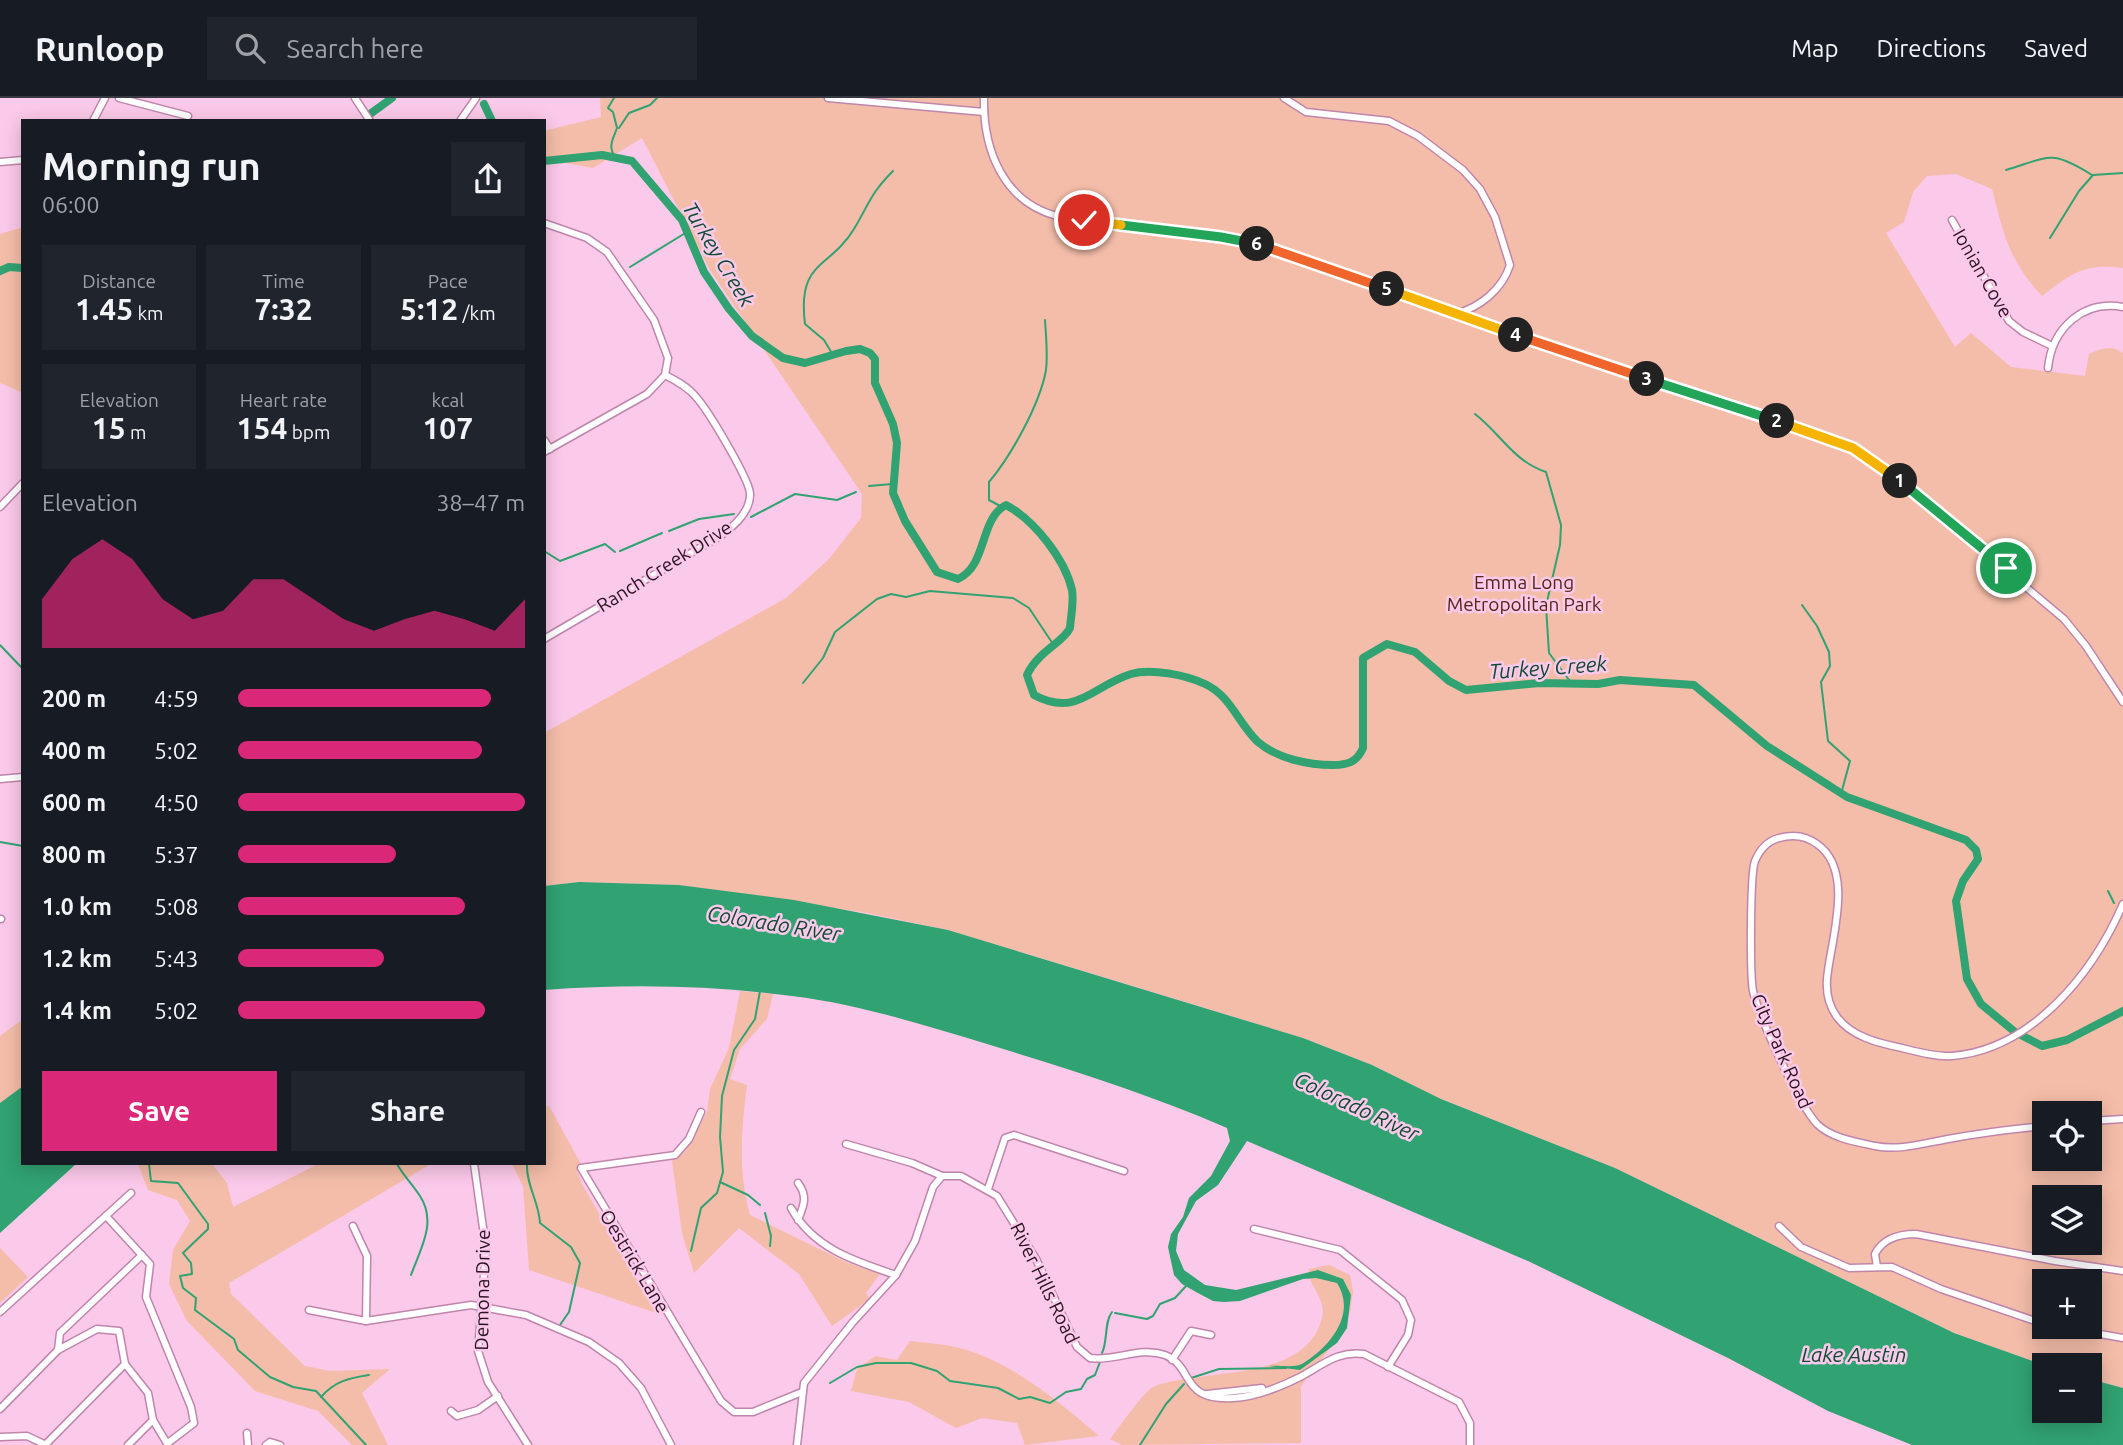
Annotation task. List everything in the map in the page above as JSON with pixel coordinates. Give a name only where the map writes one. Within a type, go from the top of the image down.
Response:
[{"type":"street","points":[[94,119],[105,98]]},
{"type":"street","points":[[119,98],[188,116]]},
{"type":"street","points":[[355,98],[369,119]]},
{"type":"street","points":[[461,119],[475,98]]},
{"type":"street","points":[[828,98],[984,112]]},
{"type":"street","points":[[984,98],[992,154],[1004,179],[1025,201],[1048,213],[1253,243],[1455,314],[1829,438],[1859,451],[1902,482],[2059,614],[2078,634],[2123,702]]},
{"type":"street","points":[[1284,98],[1306,112],[1396,123],[1418,136],[1469,176],[1495,217],[1510,261],[1506,275],[1480,305],[1455,314]]},
{"type":"street","points":[[0,162],[21,160]]},
{"type":"street","name":"Ionian Cove","points":[[1952,220],[2008,321],[2023,332],[2052,346]]},
{"type":"street","points":[[546,224],[587,238],[607,252],[654,320],[667,348],[665,375],[647,394],[547,450]]},
{"type":"street","points":[[1480,305],[1480,322]]},
{"type":"street","points":[[2048,368],[2052,346],[2062,329],[2079,314],[2100,307],[2123,307]]},
{"type":"street","name":"Ranch Creek Drive","points":[[546,638],[720,536],[731,528],[748,503],[748,483],[699,400],[680,383],[665,375]]},
{"type":"street","points":[[0,507],[21,485]]},
{"type":"street","points":[[2112,683],[2123,689]]},
{"type":"street","points":[[0,779],[21,777]]},
{"type":"street","name":"City Park Road","points":[[2032,1128],[1890,1148],[1836,1136],[1817,1124],[1798,1091],[1753,989],[1751,877],[1763,848],[1780,838],[1801,836],[1822,848],[1836,880],[1837,923],[1827,991],[1834,1013],[1852,1031],[1890,1045],[1944,1055],[1993,1046],[2023,1030],[2078,979],[2098,953],[2123,904]]},
{"type":"street","name":"Oestrick Lane","points":[[701,1112],[689,1139],[675,1155],[581,1168],[721,1401],[734,1412],[753,1412],[802,1392]]},
{"type":"street","points":[[2102,1121],[2123,1119]]},
{"type":"street","points":[[988,1189],[1005,1138],[1014,1135],[1124,1171]]},
{"type":"street","name":"River Hills Road","points":[[846,1144],[912,1163],[942,1176],[961,1176],[988,1189],[1007,1208],[1027,1240],[1079,1351],[1095,1359],[1143,1352],[1162,1354],[1172,1360]]},
{"type":"street","name":"Demona Drive","points":[[474,1165],[486,1248],[478,1351],[488,1382],[528,1445]]},
{"type":"street","points":[[797,1445],[802,1419],[802,1392],[808,1376],[896,1275],[915,1241],[933,1187],[942,1176]]},
{"type":"street","points":[[798,1183],[804,1192],[804,1205],[798,1220]]},
{"type":"street","points":[[0,1312],[131,1193]]},
{"type":"street","points":[[791,1208],[802,1228],[819,1241],[856,1262],[896,1275]]},
{"type":"street","points":[[0,1409],[58,1350],[97,1329],[119,1331],[125,1364],[148,1393],[153,1420],[168,1444],[194,1423],[191,1407],[146,1297],[150,1264],[106,1216]]},
{"type":"street","points":[[353,1226],[367,1256],[366,1321]]},
{"type":"street","points":[[1779,1226],[1811,1252],[1849,1268],[1896,1269],[1941,1289],[2032,1320]]},
{"type":"street","points":[[1254,1229],[1340,1250],[1402,1300],[1411,1320],[1408,1335],[1388,1367]]},
{"type":"street","points":[[1877,1267],[1875,1254],[1883,1244],[1894,1237],[1916,1234],[2123,1271]]},
{"type":"street","points":[[58,1350],[60,1333],[142,1255]]},
{"type":"street","points":[[309,1310],[366,1321],[454,1307],[481,1306],[526,1315],[589,1342],[609,1355],[641,1388],[671,1445]]},
{"type":"street","points":[[1211,1335],[1191,1331],[1172,1360],[1189,1384],[1202,1394],[1275,1387],[1343,1354],[1364,1354],[1459,1402],[1470,1423],[1470,1445]]},
{"type":"street","points":[[2102,1334],[2123,1338]]},
{"type":"street","points":[[0,1437],[27,1436],[46,1445],[125,1364]]},
{"type":"street","points":[[451,1411],[457,1416],[466,1415],[498,1396]]},
{"type":"street","points":[[128,1445],[153,1420]]},
{"type":"street","points":[[247,1433],[248,1445]]},
{"type":"street","points":[[266,1445],[270,1442],[280,1445]]},
{"type":"green space","name":"Emma Long Metropolitan Park","points":[[600,98],[2123,98],[2123,268],[2098,267],[2079,272],[2042,296],[2022,271],[2009,247],[1992,189],[1956,174],[1927,176],[1913,192],[1904,222],[1886,233],[1955,347],[1971,333],[2011,367],[2085,376],[2089,354],[2110,348],[2123,353],[2123,1388],[2102,1382],[2102,1353],[2032,1353],[2032,1361],[1954,1333],[1615,1168],[1441,1099],[1372,1065],[1303,1038],[948,930],[867,913],[679,885],[579,882],[546,886],[546,732],[786,598],[829,559],[861,518],[862,494],[710,270],[642,138],[593,168],[546,159],[546,131],[601,117]]},
{"type":"green space","points":[[21,228],[21,392],[0,383],[0,234]]},
{"type":"green space","points":[[740,991],[773,994],[767,1019],[740,1049],[730,1079],[747,1085],[742,1151],[750,1215],[848,1263],[880,1274],[866,1293],[870,1299],[832,1326],[799,1274],[739,1228],[694,1273],[682,1233],[672,1161],[686,1150],[707,1112],[710,1089],[729,1048]]},
{"type":"green space","points":[[21,1020],[21,1087],[0,1103],[0,1036]]},
{"type":"green space","points":[[549,1106],[581,1164],[577,1170],[582,1184],[656,1313],[529,1270],[523,1186],[512,1165],[546,1165],[546,1107]]},
{"type":"green space","points":[[138,1165],[213,1165],[227,1183],[233,1207],[316,1165],[429,1165],[229,1283],[231,1294],[305,1366],[330,1371],[390,1369],[362,1393],[388,1445],[352,1445],[318,1411],[255,1391],[187,1321],[169,1284],[173,1250],[190,1221],[177,1200],[148,1190]]},
{"type":"green space","points":[[0,1248],[28,1277],[0,1303]]},
{"type":"green space","points":[[1329,1265],[1350,1275],[1353,1291],[1350,1312],[1337,1339],[1301,1386],[1301,1443],[1122,1445],[1110,1439],[1138,1402],[1155,1386],[1250,1370],[1296,1354],[1312,1339],[1322,1318],[1322,1304],[1311,1282],[1309,1269]]},
{"type":"green space","points":[[910,1341],[957,1347],[1000,1364],[1036,1385],[1099,1436],[1025,1445],[1017,1423],[982,1418],[956,1428],[909,1402],[851,1391],[857,1369],[875,1356],[897,1360]]},
{"type":"water","name":"Lake Austin","points":[[579,882],[679,885],[794,900],[948,930],[1303,1038],[1372,1065],[1441,1099],[1615,1168],[1954,1333],[2032,1361],[2032,1423],[2102,1423],[2102,1382],[2123,1388],[2123,1445],[1912,1445],[1828,1411],[1728,1358],[1528,1261],[1247,1141],[1218,1185],[1196,1201],[1178,1234],[1176,1251],[1184,1270],[1205,1285],[1236,1290],[1318,1270],[1343,1279],[1351,1295],[1347,1328],[1337,1343],[1300,1370],[1269,1366],[1299,1365],[1322,1349],[1338,1329],[1344,1306],[1337,1283],[1316,1278],[1303,1279],[1240,1301],[1224,1302],[1213,1301],[1182,1284],[1174,1275],[1168,1247],[1171,1234],[1183,1217],[1189,1198],[1211,1176],[1230,1141],[1227,1128],[1078,1073],[915,1023],[841,1004],[761,992],[699,988],[637,986],[546,990],[546,886]]},
{"type":"water","points":[[21,1087],[21,1165],[75,1165],[0,1233],[0,1103]]},
{"type":"waterway","points":[[370,114],[392,98]]},
{"type":"waterway","points":[[614,98],[608,108],[613,112],[617,128],[611,147],[616,158]]},
{"type":"waterway","points":[[619,128],[629,113],[650,105],[657,98]]},
{"type":"waterway","name":"Turkey Creek","points":[[484,104],[491,119]]},
{"type":"waterway","name":"Turkey Creek","points":[[546,161],[602,155],[632,161],[682,220],[704,272],[729,309],[752,336],[783,358],[805,363],[846,351],[860,349],[870,353],[875,359],[875,383],[893,424],[897,443],[893,493],[905,521],[937,572],[958,579],[968,572],[979,553],[991,520],[1006,505],[1037,530],[1063,566],[1073,599],[1067,633],[1037,660],[1027,675],[1034,695],[1049,701],[1073,702],[1131,674],[1158,672],[1179,675],[1214,689],[1228,703],[1251,735],[1266,748],[1294,760],[1333,765],[1351,762],[1363,748],[1363,658],[1387,644],[1415,652],[1449,681],[1466,690],[1539,683],[1598,684],[1620,680],[1694,685],[1767,746],[1847,797],[1966,840],[1976,850],[1978,859],[1963,881],[1956,901],[1967,979],[1981,1004],[2015,1032],[2042,1046],[2067,1040],[2123,1011]]},
{"type":"waterway","points":[[2006,170],[2050,158],[2067,161],[2092,175]]},
{"type":"waterway","points":[[833,355],[824,340],[805,324],[806,288],[810,277],[844,242],[875,193],[893,171]]},
{"type":"waterway","points":[[2050,238],[2079,191],[2093,175],[2123,173]]},
{"type":"waterway","points":[[630,267],[687,232]]},
{"type":"waterway","points":[[0,271],[9,267],[21,268]]},
{"type":"waterway","points":[[1002,507],[989,500],[989,482],[1015,444],[1043,384],[1047,364],[1045,320]]},
{"type":"waterway","points":[[1475,414],[1516,454],[1546,472],[1561,525],[1560,545],[1546,606],[1549,653],[1572,684]]},
{"type":"waterway","points":[[869,486],[892,484]]},
{"type":"waterway","points":[[751,517],[795,494],[837,500],[856,492]]},
{"type":"waterway","points":[[669,531],[699,519],[734,514]]},
{"type":"waterway","points":[[620,551],[662,533]]},
{"type":"waterway","points":[[546,552],[560,561],[605,544],[615,552]]},
{"type":"waterway","points":[[803,683],[823,658],[835,632],[877,599],[891,594],[906,597],[930,591],[1013,598],[1029,608],[1053,644]]},
{"type":"waterway","points":[[1802,605],[1817,626],[1829,652],[1830,666],[1821,682],[1828,741],[1850,761],[1841,794]]},
{"type":"waterway","points":[[0,645],[21,667]]},
{"type":"waterway","points":[[0,842],[21,846]]},
{"type":"waterway","points":[[2108,891],[2114,903]]},
{"type":"waterway","points":[[691,1251],[701,1208],[717,1193],[723,1172],[720,1137],[722,1096],[734,1050],[755,1019],[760,991]]},
{"type":"waterway","points":[[149,1165],[151,1181],[178,1183],[208,1224],[208,1229],[183,1253],[191,1263],[192,1274],[180,1276],[183,1288],[196,1298],[195,1310],[234,1339],[238,1350],[270,1377],[293,1387],[316,1391],[366,1445]]},
{"type":"waterway","points":[[398,1165],[420,1196],[427,1216],[426,1235],[411,1275]]},
{"type":"waterway","points":[[527,1165],[528,1179],[540,1223],[571,1247],[580,1263],[569,1312],[560,1325]]},
{"type":"waterway","points":[[720,1182],[748,1195],[760,1205]]},
{"type":"waterway","points":[[765,1213],[771,1236],[770,1246]]},
{"type":"waterway","points":[[1115,1313],[1147,1319],[1153,1316],[1160,1304],[1175,1298],[1186,1286]]},
{"type":"waterway","points":[[1102,1353],[1112,1312]]},
{"type":"waterway","points":[[830,1383],[857,1367],[876,1363],[911,1363],[937,1371],[950,1381],[998,1388],[1019,1399],[1030,1397],[1050,1403],[1066,1392],[1081,1389],[1087,1379],[1095,1375],[1100,1362]]},
{"type":"waterway","points":[[1191,1378],[1219,1369],[1286,1368]]},
{"type":"waterway","points":[[321,1397],[343,1381],[369,1375]]},
{"type":"waterway","points":[[1140,1445],[1166,1404],[1184,1384]]},
{"type":"route","points":[[1084,220],[1253,243],[1701,397],[1829,438],[1874,460],[2006,568]]},
{"type":"water label","name":"Colorado River","points":[[774,923]]},
{"type":"water label","name":"Colorado River","points":[[1357,1106]]}]
